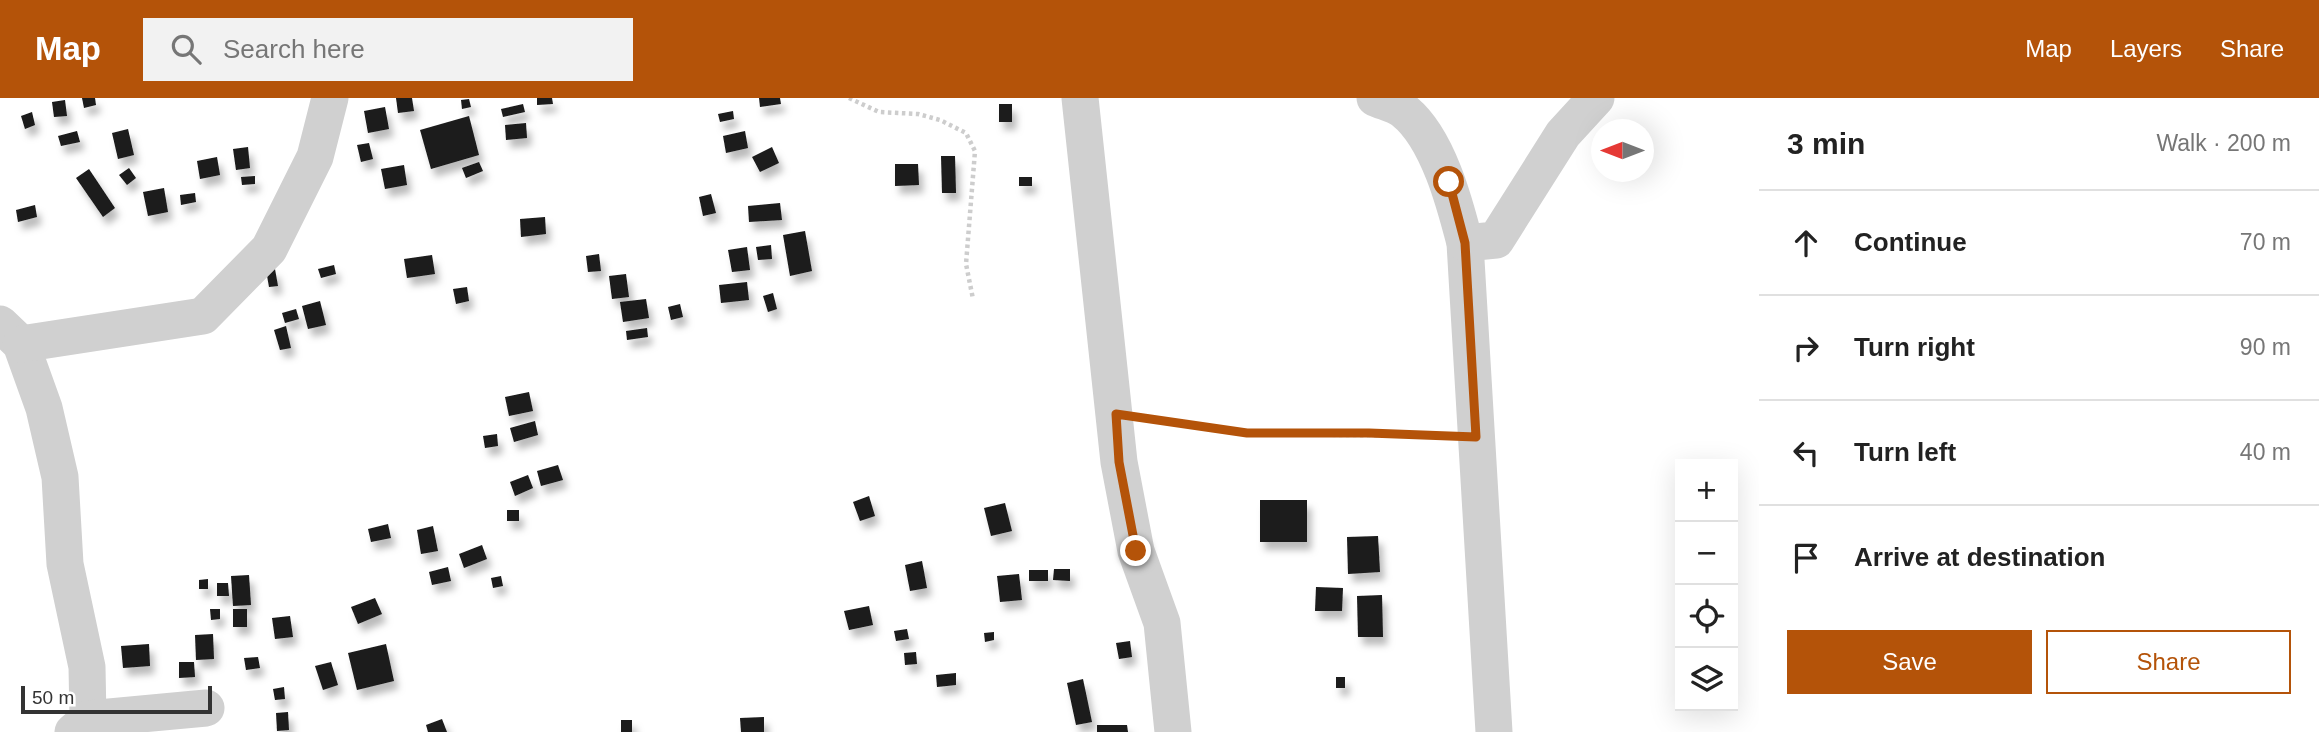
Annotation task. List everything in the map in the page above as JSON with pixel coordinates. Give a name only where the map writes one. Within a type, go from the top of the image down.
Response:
[{"type":"street","points":[[206,708],[80,726],[87,667],[65,564],[60,477],[44,408],[10,334],[203,316],[269,249],[314,158],[330,98]]},
{"type":"street","points":[[1080,98],[1116,414],[1119,462],[1136,551],[1162,623],[1173,732]]},
{"type":"street","points":[[1375,98],[1404,111],[1426,140],[1449,182],[1465,243],[1494,732]]},
{"type":"street","points":[[1465,243],[1496,240],[1563,134],[1596,98]]},
{"type":"path","points":[[849,98],[879,112],[918,114],[940,120],[966,133],[975,151],[966,264],[973,299]]},
{"type":"path","points":[[1116,414],[1247,433],[1369,433],[1476,437]]},
{"type":"building","points":[[82,98],[95,98],[96,105],[84,108]]},
{"type":"building","points":[[396,98],[412,98],[414,111],[398,113]]},
{"type":"building","points":[[537,98],[552,98],[553,104],[537,105]]},
{"type":"building","points":[[759,98],[780,98],[781,104],[760,107]]},
{"type":"building","points":[[469,99],[471,107],[462,109],[461,100]]},
{"type":"building","points":[[65,100],[67,116],[54,117],[52,102]]},
{"type":"building","points":[[523,104],[525,112],[503,117],[501,109]]},
{"type":"building","points":[[999,104],[1012,104],[1012,122],[999,122]]},
{"type":"building","points":[[385,107],[389,129],[368,133],[364,111]]},
{"type":"building","points":[[733,111],[734,119],[720,122],[718,114]]},
{"type":"building","points":[[32,112],[35,125],[25,129],[21,116]]},
{"type":"building","points":[[469,116],[479,155],[431,169],[420,130]]},
{"type":"building","points":[[526,123],[527,138],[506,140],[505,125]]},
{"type":"building","points":[[128,129],[134,155],[118,159],[112,133]]},
{"type":"building","points":[[77,131],[80,142],[61,146],[58,136]]},
{"type":"building","points":[[745,131],[748,148],[726,153],[723,136]]},
{"type":"building","points":[[369,143],[373,159],[361,162],[357,145]]},
{"type":"building","points":[[248,147],[250,168],[236,170],[233,149]]},
{"type":"building","points":[[772,147],[779,163],[760,172],[752,157]]},
{"type":"building","points":[[941,156],[955,156],[956,193],[942,193]]},
{"type":"building","points":[[217,157],[220,175],[200,179],[197,161]]},
{"type":"building","points":[[479,162],[483,171],[466,178],[462,168]]},
{"type":"building","points":[[895,164],[918,164],[919,185],[895,186]]},
{"type":"building","points":[[404,165],[407,185],[385,189],[381,169]]},
{"type":"building","points":[[129,168],[136,178],[127,185],[119,175]]},
{"type":"building","points":[[89,169],[115,208],[103,217],[76,178]]},
{"type":"building","points":[[255,176],[255,184],[242,185],[241,177]]},
{"type":"building","points":[[1019,177],[1032,177],[1032,186],[1019,186]]},
{"type":"building","points":[[164,188],[168,212],[148,216],[143,192]]},
{"type":"building","points":[[195,193],[196,202],[181,205],[180,195]]},
{"type":"building","points":[[711,194],[716,213],[703,216],[699,197]]},
{"type":"building","points":[[780,203],[782,220],[749,222],[748,206]]},
{"type":"building","points":[[35,205],[37,217],[18,222],[16,210]]},
{"type":"building","points":[[545,217],[546,234],[521,237],[520,219]]},
{"type":"building","points":[[805,231],[812,271],[790,276],[783,235]]},
{"type":"building","points":[[771,245],[772,259],[758,260],[756,247]]},
{"type":"building","points":[[747,247],[750,270],[732,272],[728,250]]},
{"type":"building","points":[[599,254],[601,271],[588,272],[586,256]]},
{"type":"building","points":[[432,255],[435,274],[407,278],[404,259]]},
{"type":"building","points":[[334,265],[336,274],[321,278],[318,269]]},
{"type":"building","points":[[275,269],[278,286],[269,287],[266,270]]},
{"type":"building","points":[[626,274],[629,297],[612,299],[609,276]]},
{"type":"building","points":[[747,282],[749,300],[721,303],[719,285]]},
{"type":"building","points":[[467,287],[469,301],[456,304],[453,289]]},
{"type":"building","points":[[773,293],[777,309],[768,312],[763,296]]},
{"type":"building","points":[[646,299],[649,318],[623,322],[620,302]]},
{"type":"building","points":[[320,301],[326,325],[308,329],[302,306]]},
{"type":"building","points":[[680,304],[683,317],[671,320],[668,307]]},
{"type":"building","points":[[296,309],[299,319],[285,323],[282,313]]},
{"type":"building","points":[[286,326],[291,348],[280,350],[274,330]]},
{"type":"building","points":[[647,328],[648,337],[627,340],[626,331]]},
{"type":"building","points":[[529,392],[533,411],[509,416],[505,397]]},
{"type":"building","points":[[535,421],[538,435],[514,442],[510,428]]},
{"type":"building","points":[[497,434],[498,446],[485,448],[483,436]]},
{"type":"building","points":[[558,465],[563,480],[541,486],[537,471]]},
{"type":"building","points":[[528,475],[533,488],[515,496],[510,482]]},
{"type":"building","points":[[869,496],[875,516],[860,521],[853,502]]},
{"type":"building","points":[[1260,500],[1307,500],[1307,542],[1260,542]]},
{"type":"building","points":[[1005,503],[1012,531],[991,536],[984,508]]},
{"type":"building","points":[[507,510],[519,510],[519,521],[507,521]]},
{"type":"building","points":[[388,524],[391,538],[371,542],[368,529]]},
{"type":"building","points":[[433,526],[438,551],[421,554],[417,530]]},
{"type":"building","points":[[1378,536],[1380,572],[1348,574],[1347,537]]},
{"type":"building","points":[[482,545],[487,559],[464,568],[459,554]]},
{"type":"building","points":[[922,561],[927,588],[910,591],[905,565]]},
{"type":"building","points":[[448,567],[451,581],[432,585],[429,572]]},
{"type":"building","points":[[1054,569],[1070,569],[1070,581],[1053,580]]},
{"type":"building","points":[[1029,570],[1048,570],[1048,581],[1029,581]]},
{"type":"building","points":[[1019,574],[1022,600],[1000,602],[997,576]]},
{"type":"building","points":[[249,575],[251,605],[233,606],[231,576]]},
{"type":"building","points":[[501,576],[503,586],[493,588],[491,578]]},
{"type":"building","points":[[208,579],[208,589],[199,589],[199,580]]},
{"type":"building","points":[[217,583],[228,583],[229,596],[217,596]]},
{"type":"building","points":[[1316,587],[1343,588],[1342,611],[1315,611]]},
{"type":"building","points":[[1382,595],[1383,637],[1358,637],[1357,596]]},
{"type":"building","points":[[375,598],[382,614],[358,624],[351,607]]},
{"type":"building","points":[[869,606],[873,625],[849,630],[844,611]]},
{"type":"building","points":[[210,609],[220,609],[220,619],[211,620]]},
{"type":"building","points":[[233,609],[247,609],[247,627],[233,627]]},
{"type":"building","points":[[290,616],[293,637],[275,639],[272,618]]},
{"type":"building","points":[[907,629],[909,639],[896,641],[894,631]]},
{"type":"building","points":[[994,632],[994,640],[985,642],[984,633]]},
{"type":"building","points":[[213,634],[214,659],[196,660],[195,635]]},
{"type":"building","points":[[1130,641],[1132,657],[1119,659],[1116,643]]},
{"type":"building","points":[[149,644],[150,666],[123,668],[121,646]]},
{"type":"building","points":[[386,644],[394,681],[357,690],[348,653]]},
{"type":"building","points":[[916,652],[917,664],[905,665],[904,653]]},
{"type":"building","points":[[258,657],[260,668],[246,670],[244,658]]},
{"type":"building","points":[[179,662],[194,662],[195,677],[179,678]]},
{"type":"building","points":[[331,662],[338,685],[323,690],[315,666]]},
{"type":"building","points":[[956,673],[956,685],[937,687],[936,675]]},
{"type":"building","points":[[1336,677],[1345,677],[1345,688],[1336,688]]},
{"type":"building","points":[[1083,679],[1092,722],[1076,725],[1067,683]]},
{"type":"building","points":[[284,687],[285,699],[275,700],[273,689]]},
{"type":"building","points":[[288,712],[289,730],[277,731],[276,713]]},
{"type":"building","points":[[764,717],[764,732],[741,732],[740,718]]},
{"type":"building","points":[[442,719],[447,732],[428,732],[426,725]]},
{"type":"building","points":[[621,720],[632,720],[632,732],[621,732]]},
{"type":"building","points":[[1097,725],[1127,725],[1128,732],[1097,732]]},
{"type":"route","points":[[1136,551],[1119,462],[1116,414],[1247,433],[1369,433],[1476,437],[1465,243],[1449,182]]}]
